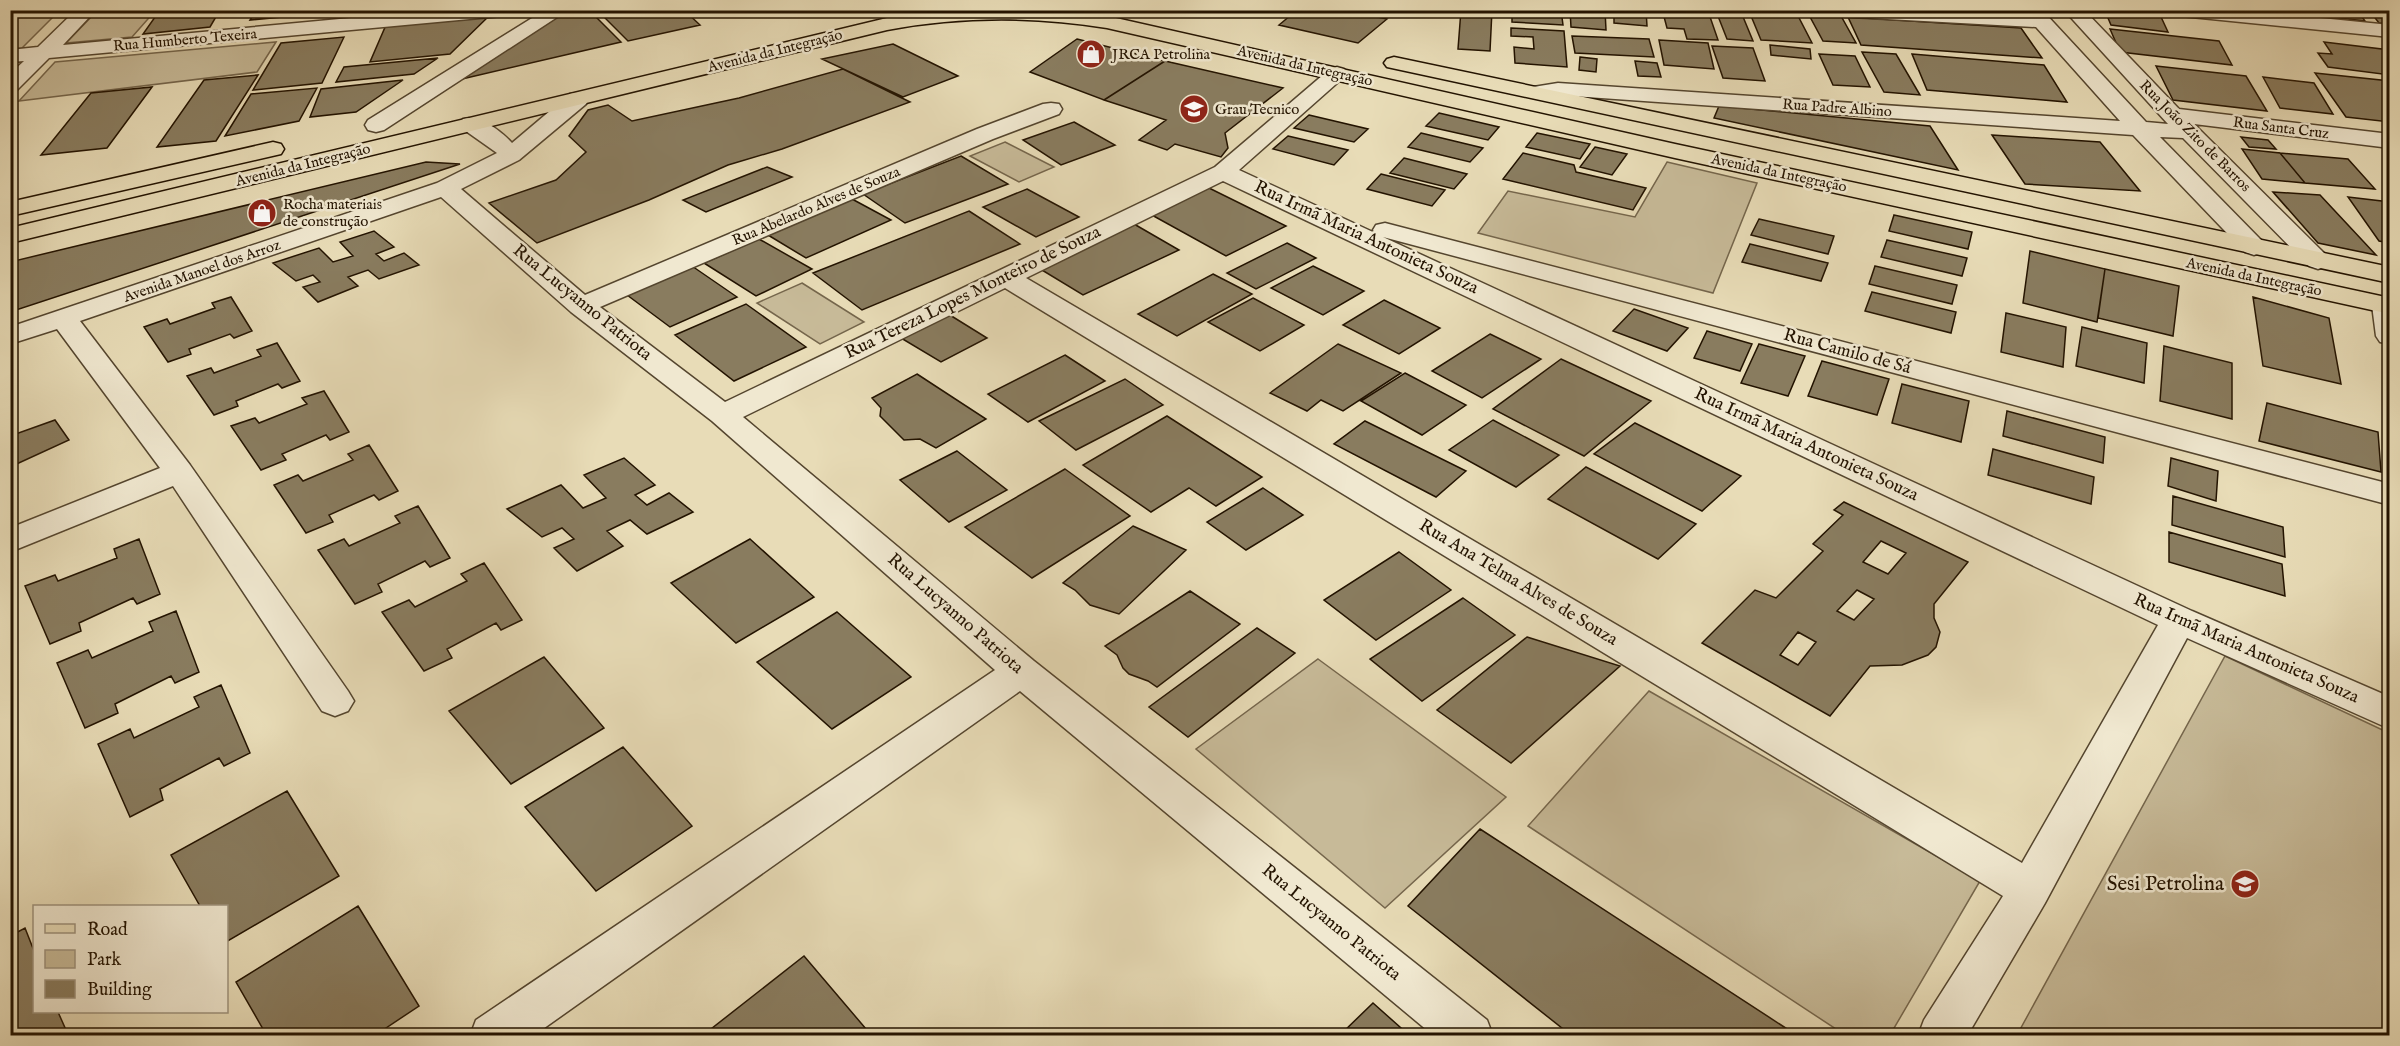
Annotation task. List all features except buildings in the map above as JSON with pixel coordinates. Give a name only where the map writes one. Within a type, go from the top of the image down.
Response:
[{"type":"main road","name":"Avenida da Integração","points":[[12,236],[129,207],[469,109],[874,10]]},
{"type":"main road","name":"Avenida da Integração","points":[[1136,10],[1307,46]]},
{"type":"main road","name":"Avenida da Integração","points":[[469,109],[578,99],[887,24],[952,13],[1020,11],[1078,16],[1675,151],[2387,306]]},
{"type":"main road","name":"Avenida da Integração","points":[[1376,60],[2390,275]]},
{"type":"main road","points":[[1583,130],[1606,127],[1611,115],[1607,108]]},
{"type":"main road","name":"Avenida da Integração","points":[[353,130],[434,112]]},
{"type":"main road","points":[[1675,151],[1668,140],[1669,137],[1679,129],[1689,126]]},
{"type":"main road","name":"Avenida da Integração","points":[[11,209],[295,144]]},
{"type":"main road","points":[[123,183],[108,197],[108,201],[113,205],[129,207]]},
{"type":"main road","points":[[11,209],[25,215],[22,226],[12,236]]},
{"type":"street","points":[[10,86],[87,10]]},
{"type":"street","name":"Rua Humberto Texeira","points":[[10,56],[502,10]]},
{"type":"street","points":[[376,125],[559,10]]},
{"type":"street","points":[[1832,10],[2037,16]]},
{"type":"street","name":"Rua João Zito de Barros","points":[[2073,10],[2172,115],[2318,261]]},
{"type":"street","points":[[2181,10],[2390,31]]},
{"type":"street","name":"Rua João Zito de Barros","points":[[2037,16],[2140,129],[2254,247]]},
{"type":"street","name":"Rua Tereza Lopes Monteiro de Souza","points":[[723,415],[1223,172],[1336,73]]},
{"type":"street","name":"Rua Padre Albino","points":[[1534,92],[1558,89],[2190,132]]},
{"type":"street","name":"Avenida Manoel dos Arroz","points":[[10,336],[445,188],[511,155],[578,99]]},
{"type":"street","points":[[469,109],[511,155]]},
{"type":"street","name":"Rua Abelardo Alves de Souza","points":[[581,306],[985,134],[1051,109]]},
{"type":"street","name":"Rua Santa Cruz","points":[[2172,115],[2390,141]]},
{"type":"street","name":"Rua Irmã Maria Antonieta Souza","points":[[1223,172],[2179,620],[2390,714]]},
{"type":"street","name":"Rua Lucyanno Patriota","points":[[445,188],[581,306],[723,415],[1021,671],[1470,1035]]},
{"type":"street","name":"Rua Camilo de Sá","points":[[1304,209],[2390,495]]},
{"type":"street","name":"Rua Ana Telma Alves de Souza","points":[[1005,277],[2030,890]]},
{"type":"street","points":[[2387,306],[2390,336]]},
{"type":"street","points":[[63,318],[179,472],[335,701]]},
{"type":"street","points":[[10,541],[179,472]]},
{"type":"street","points":[[1941,1035],[2030,890],[2179,620]]},
{"type":"street","points":[[493,1035],[1021,671]]},
{"type":"green space","points":[[97,11],[155,11],[132,37],[66,43]]},
{"type":"green space","points":[[58,12],[22,48],[11,49],[11,16]]},
{"type":"green space","points":[[276,42],[257,72],[19,101],[55,62]]},
{"type":"green space","points":[[1005,142],[1054,167],[1019,182],[970,156]]},
{"type":"green space","points":[[1667,162],[1757,183],[1713,293],[1478,233],[1508,191],[1635,217]]},
{"type":"green space","points":[[802,283],[864,322],[820,344],[757,303]]},
{"type":"green space","name":"Sesi Petrolina","points":[[2225,656],[2389,733],[2389,1035],[2017,1035]]},
{"type":"green space","points":[[1318,659],[1506,797],[1385,908],[1196,749]]},
{"type":"green space","points":[[1649,691],[1980,881],[1890,1035],[1845,1035],[1528,826]]},
{"type":"place","name":"JRCA Petrolina","points":[[1091,54]]},
{"type":"place","name":"Grau Tecnico","points":[[1194,109]]},
{"type":"place","name":"Rocha materiais de construção","points":[[262,213]]},
{"type":"place","name":"Sesi Petrolina","points":[[2245,884]]}]
